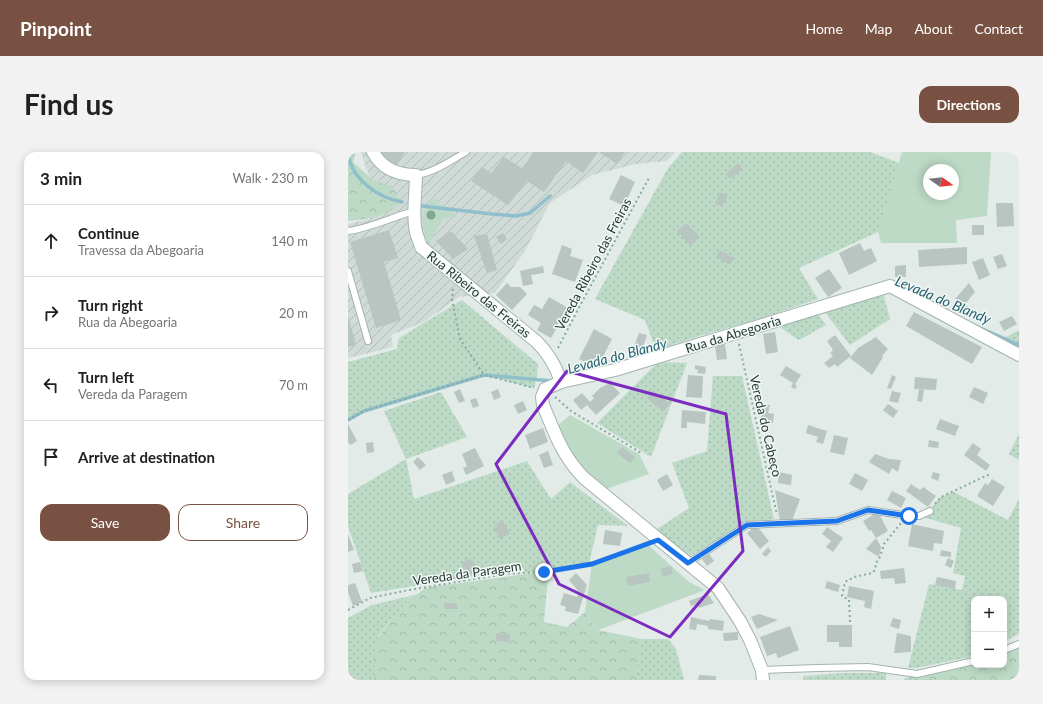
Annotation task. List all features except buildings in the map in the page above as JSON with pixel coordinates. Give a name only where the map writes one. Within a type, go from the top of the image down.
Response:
[{"type":"street","points":[[373,152],[386,168],[405,175],[416,175]]},
{"type":"street","name":"Rua Ribeiro das Freiras","points":[[416,175],[414,211],[416,231],[421,247],[537,342],[547,352],[552,360],[561,382]]},
{"type":"street","name":"Rua da Abegoaria","points":[[545,389],[561,382],[615,370],[890,286],[1019,356]]},
{"type":"street","points":[[545,389],[542,397],[543,405],[565,455],[573,467],[658,540],[718,588],[740,621],[750,640],[763,675]]},
{"type":"lane","points":[[416,175],[427,173],[438,168],[466,152]]},
{"type":"lane","points":[[348,231],[379,224],[394,217],[414,211]]},
{"type":"lane","points":[[348,271],[368,341]]},
{"type":"lane","points":[[688,563],[747,525],[837,521],[868,510],[919,516],[930,510]]},
{"type":"lane","points":[[1007,649],[1019,644]]},
{"type":"lane","points":[[763,675],[817,668],[868,667],[917,674],[971,662]]},
{"type":"path","name":"Vereda Ribeiro das Freiras","points":[[552,360],[650,176]]},
{"type":"path","points":[[455,274],[452,300],[460,339],[484,375]]},
{"type":"path","name":"Vereda do Cabeço","points":[[736,333],[778,523]]},
{"type":"path","points":[[348,420],[364,411],[484,375],[534,388],[545,389],[571,411],[643,454]]},
{"type":"path","points":[[930,510],[941,497],[990,474]]},
{"type":"path","points":[[850,622],[849,600],[842,596],[845,582],[854,577],[872,573],[875,570],[876,563],[880,557],[884,544],[909,516]]},
{"type":"path","name":"Vereda da Paragem","points":[[348,610],[370,598],[409,590],[505,574],[540,572],[592,564],[658,540]]},
{"type":"highlighted area","points":[[567,371],[726,414],[743,551],[670,637],[559,584],[496,464]]},
{"type":"shaded area","points":[[361,152],[675,152],[667,161],[636,164],[592,175],[550,203],[525,251],[495,293],[459,297],[424,322],[391,335],[393,347],[348,358],[348,224],[369,219],[380,210]]},
{"type":"green space","points":[[348,152],[356,152],[353,162],[374,181],[392,186],[401,202],[383,214],[370,218],[348,221]]},
{"type":"green space","points":[[682,152],[870,152],[899,163],[878,232],[799,268],[818,299],[759,319],[656,350],[645,320],[595,299],[668,168]]},
{"type":"green space","points":[[902,152],[991,152],[987,216],[956,220],[957,243],[881,243],[878,232]]},
{"type":"green space","points":[[432,197],[458,218],[443,218],[429,245],[424,232],[423,218],[426,206]]},
{"type":"green space","points":[[883,293],[890,319],[850,345],[824,311]]},
{"type":"green space","points":[[462,300],[538,364],[534,388],[484,375],[364,411],[348,420],[348,362],[397,349],[399,338]]},
{"type":"green space","points":[[817,313],[826,325],[799,340],[778,326]]},
{"type":"green space","points":[[1019,330],[1019,351],[997,342]]},
{"type":"green space","points":[[658,362],[687,363],[651,457],[597,423]]},
{"type":"green space","points":[[713,376],[742,376],[774,519],[748,522],[685,559],[654,531],[689,508],[672,463],[707,451]]},
{"type":"green space","points":[[441,392],[467,437],[406,459],[384,411]]},
{"type":"green space","points":[[570,415],[639,454],[649,474],[606,489],[572,456],[555,428]]},
{"type":"green space","points":[[1019,434],[1019,460],[1009,454]]},
{"type":"green space","points":[[406,459],[414,499],[527,461],[551,499],[570,482],[628,526],[598,525],[589,564],[525,573],[523,568],[371,593],[348,526],[348,494]]},
{"type":"green space","points":[[954,492],[1008,520],[1019,499],[1019,634],[1007,640],[1007,596],[971,596],[971,657],[916,668],[908,668],[929,584],[962,590],[965,576],[953,573],[961,528],[919,516],[929,511],[941,497]]},
{"type":"green space","points":[[647,544],[689,582],[705,590],[598,630],[585,612],[592,564]]},
{"type":"green space","points":[[540,572],[548,577],[544,622],[567,627],[585,612],[598,630],[642,639],[636,680],[375,680],[373,661],[378,639],[409,597],[418,594],[425,588]]},
{"type":"green space","points":[[418,594],[409,597],[403,607],[380,634],[377,648],[375,680],[348,680],[348,618],[372,605]]},
{"type":"green space","points":[[642,639],[668,639],[676,649],[684,680],[636,680]]},
{"type":"green space","points":[[1019,646],[1019,680],[904,680],[905,678],[971,666],[971,668],[1007,668],[1007,652]]},
{"type":"green space","points":[[845,673],[886,673],[886,680],[803,680],[803,676]]},
{"type":"waterway","points":[[348,152],[354,170],[367,185],[384,196],[402,202]]},
{"type":"waterway","points":[[422,206],[516,216],[530,213],[550,196]]},
{"type":"waterway","name":"Levada do Blandy","points":[[978,327],[1019,345]]},
{"type":"waterway","name":"Levada do Blandy","points":[[348,420],[364,411],[484,375],[552,381]]},
{"type":"route","points":[[544,572],[592,564],[658,540],[688,563],[747,525],[837,521],[868,510],[909,516]]}]
